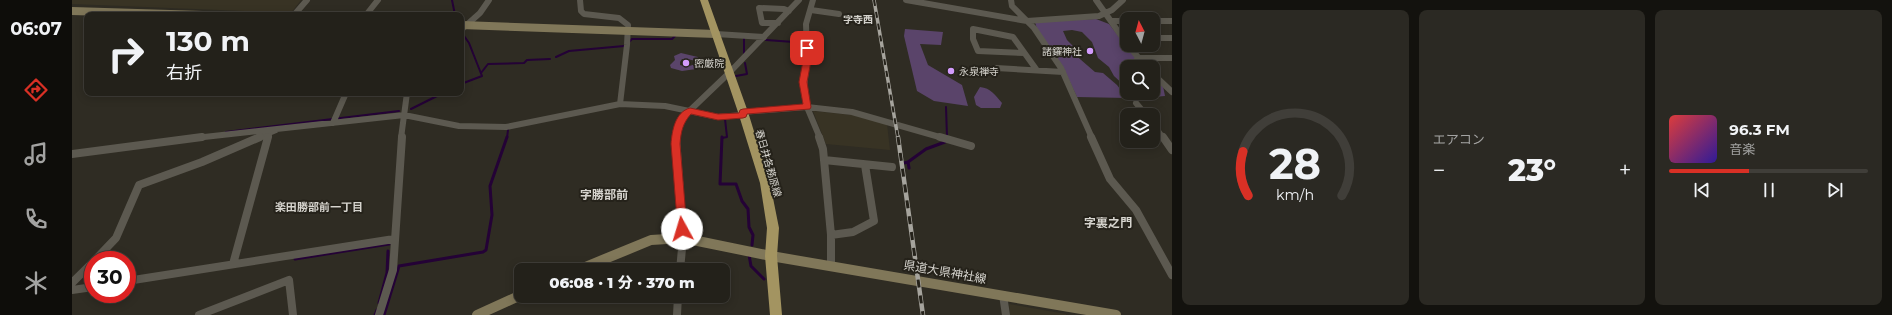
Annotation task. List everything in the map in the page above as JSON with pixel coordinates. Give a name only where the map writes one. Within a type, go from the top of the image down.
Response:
[{"type":"main road","name":"春日井各務原線","points":[[704,0],[765,183],[773,228],[771,256],[774,268],[776,315]]},
{"type":"main road","points":[[72,11],[105,12]]},
{"type":"main road","points":[[464,26],[716,34]]},
{"type":"main road","name":"県道大県神社線","points":[[595,263],[651,240],[683,238],[771,256],[1116,315]]},
{"type":"main road","points":[[477,315],[514,298]]},
{"type":"street","points":[[297,12],[307,0]]},
{"type":"street","points":[[368,12],[378,0]]},
{"type":"street","points":[[464,25],[480,13],[489,0]]},
{"type":"street","points":[[575,0],[580,0],[581,11],[584,14],[619,18],[628,25],[629,32],[620,88],[620,104]]},
{"type":"street","points":[[681,263],[683,238],[676,172],[676,144],[679,125],[690,111],[729,73],[799,0]]},
{"type":"street","points":[[813,0],[805,27],[807,55],[803,82],[807,107],[817,129],[824,160],[831,235],[831,266]]},
{"type":"street","points":[[906,0],[1027,21],[1089,18],[1105,14],[1123,0]]},
{"type":"street","points":[[940,0],[942,6]]},
{"type":"street","points":[[1011,0],[1012,6],[1034,28],[1063,72],[1110,179],[1136,210],[1172,275]]},
{"type":"street","points":[[1096,0],[1120,34]]},
{"type":"street","points":[[778,23],[762,23],[759,8],[784,8],[789,11]]},
{"type":"street","points":[[811,10],[839,14]]},
{"type":"street","points":[[1111,21],[1120,21]]},
{"type":"street","points":[[1160,21],[1172,21]]},
{"type":"street","points":[[1024,53],[978,52],[973,39],[973,29],[1013,37],[1036,70]]},
{"type":"street","points":[[716,34],[764,37]]},
{"type":"street","points":[[1160,38],[1172,38]]},
{"type":"street","points":[[1133,52],[1137,58],[1172,58]]},
{"type":"street","points":[[996,68],[1063,72]]},
{"type":"street","points":[[1160,81],[1172,92]]},
{"type":"street","points":[[334,120],[345,96]]},
{"type":"street","points":[[379,315],[393,270],[394,239],[407,96]]},
{"type":"street","points":[[1136,103],[1140,108]]},
{"type":"street","points":[[72,154],[334,120],[404,115],[459,126],[506,127],[587,112],[620,104],[650,104],[718,117],[807,107],[867,115],[970,146]]},
{"type":"street","points":[[104,251],[116,238],[139,186],[269,134],[280,128]]},
{"type":"street","points":[[1160,132],[1169,143],[1172,150]]},
{"type":"street","points":[[233,264],[269,134]]},
{"type":"street","points":[[824,160],[892,168]]},
{"type":"street","points":[[831,235],[843,236],[868,226],[874,221],[865,165]]},
{"type":"street","points":[[136,280],[394,239]]},
{"type":"street","points":[[72,283],[84,271]]},
{"type":"street","points":[[199,315],[289,280],[293,315]]},
{"type":"street","points":[[72,290],[84,288]]},
{"type":"street","points":[[1003,295],[1006,315]]},
{"type":"street","points":[[677,315],[678,303]]},
{"type":"shaded area","points":[[72,0],[301,0],[292,12],[72,4]]},
{"type":"shaded area","name":"諸鑃神社","points":[[1096,19],[1109,24],[1120,38],[1120,52],[1131,52],[1137,60],[1120,60],[1120,82],[1114,76],[1109,67],[1098,58],[1092,42],[1082,32],[1072,30],[1063,31],[1067,40],[1073,46],[1073,53],[1095,72],[1103,73],[1117,85],[1120,89],[1120,98],[1077,97],[1062,65],[1037,29],[1035,22]]},
{"type":"shaded area","points":[[905,29],[943,32],[941,45],[920,44],[928,65],[962,85],[968,106],[934,101],[917,91],[904,36]]},
{"type":"shaded area","points":[[681,53],[702,58],[699,62],[682,59],[680,62],[680,65],[684,66],[690,66],[695,63],[698,64],[696,69],[682,71],[671,68],[670,65],[675,60],[674,56]]},
{"type":"shaded area","points":[[1160,83],[1163,86],[1165,96],[1160,96]]},
{"type":"shaded area","points":[[980,87],[990,90],[995,95],[1002,103],[1000,108],[981,108],[976,105],[974,97]]},
{"type":"shaded area","points":[[813,111],[852,115],[887,124],[890,150],[826,144]]},
{"type":"shaded area","points":[[1009,304],[1066,314],[1066,315],[1010,315]]},
{"type":"waterway","points":[[452,0],[454,12]]},
{"type":"waterway","points":[[766,40],[794,42],[799,37],[805,37],[805,35]]},
{"type":"waterway","points":[[464,36],[469,43],[482,76],[464,83]]},
{"type":"waterway","points":[[629,42],[632,39],[672,39],[675,36]]},
{"type":"waterway","points":[[744,38],[744,53]]},
{"type":"waterway","points":[[556,57],[569,51],[624,46]]},
{"type":"waterway","points":[[481,73],[488,64],[524,63],[527,60],[550,59]]},
{"type":"waterway","points":[[736,76],[747,74],[745,63]]},
{"type":"waterway","points":[[411,109],[437,96]]},
{"type":"waterway","points":[[946,107],[947,137]]},
{"type":"waterway","points":[[226,132],[399,111]]},
{"type":"waterway","points":[[722,138],[727,137],[725,119]]},
{"type":"waterway","points":[[507,138],[508,130]]},
{"type":"waterway","points":[[384,315],[399,266],[483,252],[486,250],[492,215],[490,186],[507,137]]},
{"type":"waterway","points":[[722,137],[720,184],[736,184],[742,201],[748,209],[749,227],[753,235],[752,245]]},
{"type":"waterway","points":[[908,162],[926,149],[945,142]]},
{"type":"waterway","points":[[904,163],[908,162]]},
{"type":"waterway","points":[[908,162],[909,168]]},
{"type":"waterway","points":[[295,259],[389,244]]},
{"type":"waterway","points":[[379,303],[387,273],[388,251]]},
{"type":"waterway","points":[[749,255],[751,266],[764,279]]},
{"type":"waterway","points":[[375,315],[377,310]]},
{"type":"railway","points":[[874,0],[898,138]]},
{"type":"railway","points":[[898,137],[923,315]]},
{"type":"place","name":"諸鑃神社","points":[[1090,51]]},
{"type":"place","name":"密厳院","points":[[686,63]]},
{"type":"place","name":"永泉禅寺","points":[[951,71]]},
{"type":"district","name":"字寺西","points":[[858,19]]},
{"type":"district","name":"字勝部前","points":[[604,195]]},
{"type":"district","name":"楽田勝部前一丁目","points":[[319,207]]},
{"type":"district","name":"字裏之門","points":[[1108,223]]},
{"type":"route","points":[[682,229],[676,172],[677,130],[681,119],[690,111],[711,117],[728,117],[743,115],[743,112],[807,107],[803,82],[807,61],[807,48]]}]
